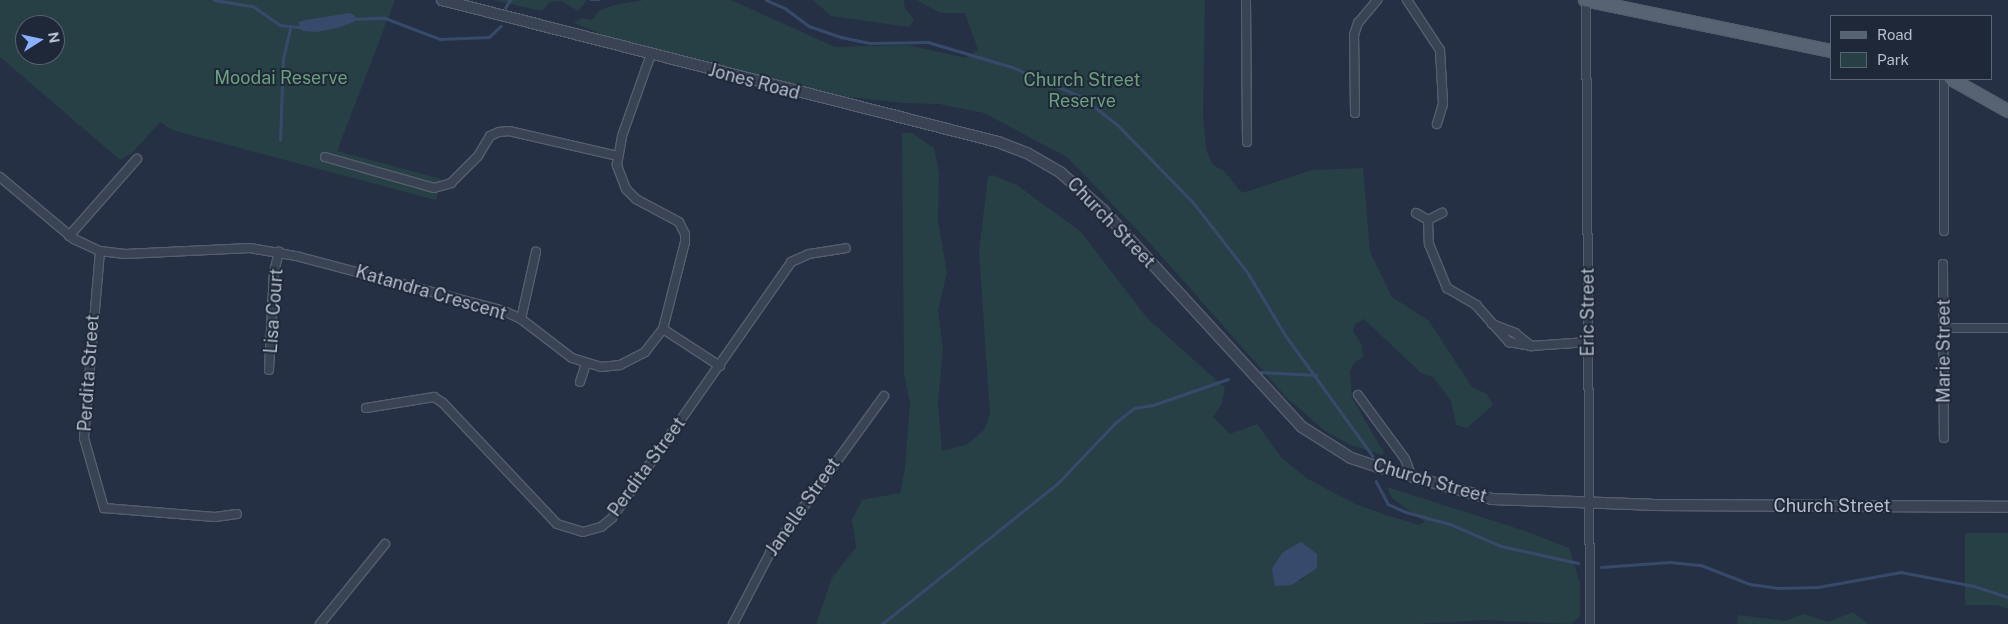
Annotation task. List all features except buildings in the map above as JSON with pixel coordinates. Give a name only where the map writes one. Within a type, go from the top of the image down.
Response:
[{"type":"main road","points":[[1586,0],[1830,51]]},
{"type":"main road","points":[[1953,80],[2008,111]]},
{"type":"street","name":"Jones Road","points":[[442,0],[998,142],[1028,153],[1061,173]]},
{"type":"street","points":[[1246,0],[1247,142]]},
{"type":"street","points":[[1355,113],[1354,35],[1358,23],[1377,0]]},
{"type":"street","points":[[1407,0],[1440,50],[1443,104],[1437,124]]},
{"type":"street","name":"Eric Street","points":[[1586,0],[1590,624]]},
{"type":"street","name":"Katandra Crescent","points":[[0,177],[69,236],[100,252],[125,254],[250,248],[279,252],[488,306],[521,320],[572,358],[586,364],[620,365],[634,360],[656,341],[663,329],[685,234],[674,218],[636,199],[626,189],[619,177],[617,156],[651,54]]},
{"type":"street","points":[[1944,80],[1944,231]]},
{"type":"street","points":[[325,157],[434,188],[451,183],[478,156],[490,136],[499,132],[509,132],[617,156]]},
{"type":"street","points":[[69,236],[137,159]]},
{"type":"street","name":"Church Street","points":[[1061,173],[1103,210],[1302,427],[1351,458],[1492,499],[1652,505],[2008,507]]},
{"type":"street","points":[[1428,220],[1442,212]]},
{"type":"street","points":[[1416,213],[1428,220]]},
{"type":"street","points":[[1428,220],[1429,244],[1446,288],[1476,306],[1492,324],[1515,332],[1531,346],[1588,342]]},
{"type":"street","name":"Perdita Street","points":[[366,408],[426,397],[438,400],[557,524],[583,532],[601,527],[612,518],[791,262],[809,254],[846,248]]},
{"type":"street","name":"Perdita Street","points":[[100,252],[84,438],[104,508],[215,518],[237,514]]},
{"type":"street","name":"Lisa Court","points":[[269,370],[274,272],[279,252]]},
{"type":"street","points":[[521,320],[536,252]]},
{"type":"street","name":"Marie Street","points":[[1943,264],[1944,438]]},
{"type":"street","points":[[1944,328],[2008,328]]},
{"type":"street","points":[[663,329],[720,366]]},
{"type":"street","points":[[580,382],[586,364]]},
{"type":"street","points":[[1358,395],[1405,459],[1412,477]]},
{"type":"street","name":"Janelle Street","points":[[733,624],[770,553],[884,396]]},
{"type":"street","points":[[320,624],[385,544]]},
{"type":"green space","name":"Moodai Reserve","points":[[0,0],[395,0],[337,151],[441,179],[436,200],[172,130],[160,122],[132,153],[120,160],[0,57]]},
{"type":"green space","points":[[493,0],[587,0],[578,11],[562,1],[550,2],[542,11]]},
{"type":"green space","name":"Church Street Reserve","points":[[644,0],[731,0],[835,47],[908,45],[966,58],[978,50],[965,13],[941,13],[916,0],[1205,0],[1203,114],[1206,150],[1213,165],[1224,171],[1242,193],[1312,170],[1363,168],[1370,252],[1392,297],[1429,321],[1472,387],[1487,394],[1493,405],[1467,428],[1456,425],[1451,401],[1433,377],[1421,373],[1364,319],[1355,324],[1353,331],[1362,345],[1363,357],[1355,362],[1350,371],[1352,398],[1384,453],[1382,455],[1351,445],[1325,431],[1287,398],[1149,242],[1067,157],[984,113],[939,104],[902,103],[841,96],[603,35],[574,23],[582,18],[592,20],[599,11],[614,5]]},
{"type":"green space","points":[[813,0],[904,0],[905,9],[914,19],[909,27],[831,16]]},
{"type":"green space","points":[[902,133],[912,133],[934,148],[939,173],[938,221],[947,273],[938,310],[943,350],[938,403],[942,451],[968,444],[984,430],[990,414],[979,251],[988,177],[993,175],[1017,185],[1081,232],[1147,318],[1225,388],[1222,403],[1213,417],[1230,434],[1257,424],[1281,457],[1306,478],[1355,504],[1389,516],[1419,525],[1425,522],[1392,498],[1387,487],[1528,532],[1569,548],[1580,583],[1580,616],[1571,624],[1485,620],[1417,624],[816,624],[832,578],[856,547],[852,520],[862,500],[900,493],[905,469],[910,402],[904,374]],"holes":[[[1283,552],[1313,569],[1302,580],[1280,586],[1272,569]]]},
{"type":"green space","points":[[1965,533],[2008,533],[2008,609],[1997,605],[1965,605]]},
{"type":"green space","points":[[1853,612],[1868,624],[1737,624],[1738,615],[1785,621],[1804,614],[1828,622]]},
{"type":"water","points":[[350,13],[355,16],[354,22],[337,28],[316,32],[303,31],[299,27],[299,22],[305,20]]},
{"type":"water","points":[[1301,542],[1317,554],[1317,568],[1292,585],[1275,586],[1272,569],[1274,565],[1283,552]]},
{"type":"waterway","points":[[214,0],[253,6],[280,25],[300,27]]},
{"type":"waterway","points":[[505,8],[510,0]]},
{"type":"waterway","points":[[591,0],[599,0]]},
{"type":"waterway","points":[[766,0],[785,8],[809,26],[841,37],[870,43],[928,42],[1012,67],[1082,97],[1118,125],[1193,202],[1248,273],[1286,336],[1373,456]]},
{"type":"waterway","points":[[352,19],[385,18],[440,39],[489,37],[501,26]]},
{"type":"waterway","points":[[280,140],[283,59],[290,28]]},
{"type":"waterway","points":[[1260,372],[1316,375]]},
{"type":"waterway","points":[[882,624],[1057,484],[1115,423],[1134,408],[1153,405],[1228,379]]},
{"type":"waterway","points":[[1376,481],[1388,504],[1406,512],[1450,524],[1501,546],[1578,563]]},
{"type":"waterway","points":[[1601,567],[1670,562],[1701,565],[1750,584],[1778,588],[1818,587],[1901,572],[1974,586],[2008,597]]}]
